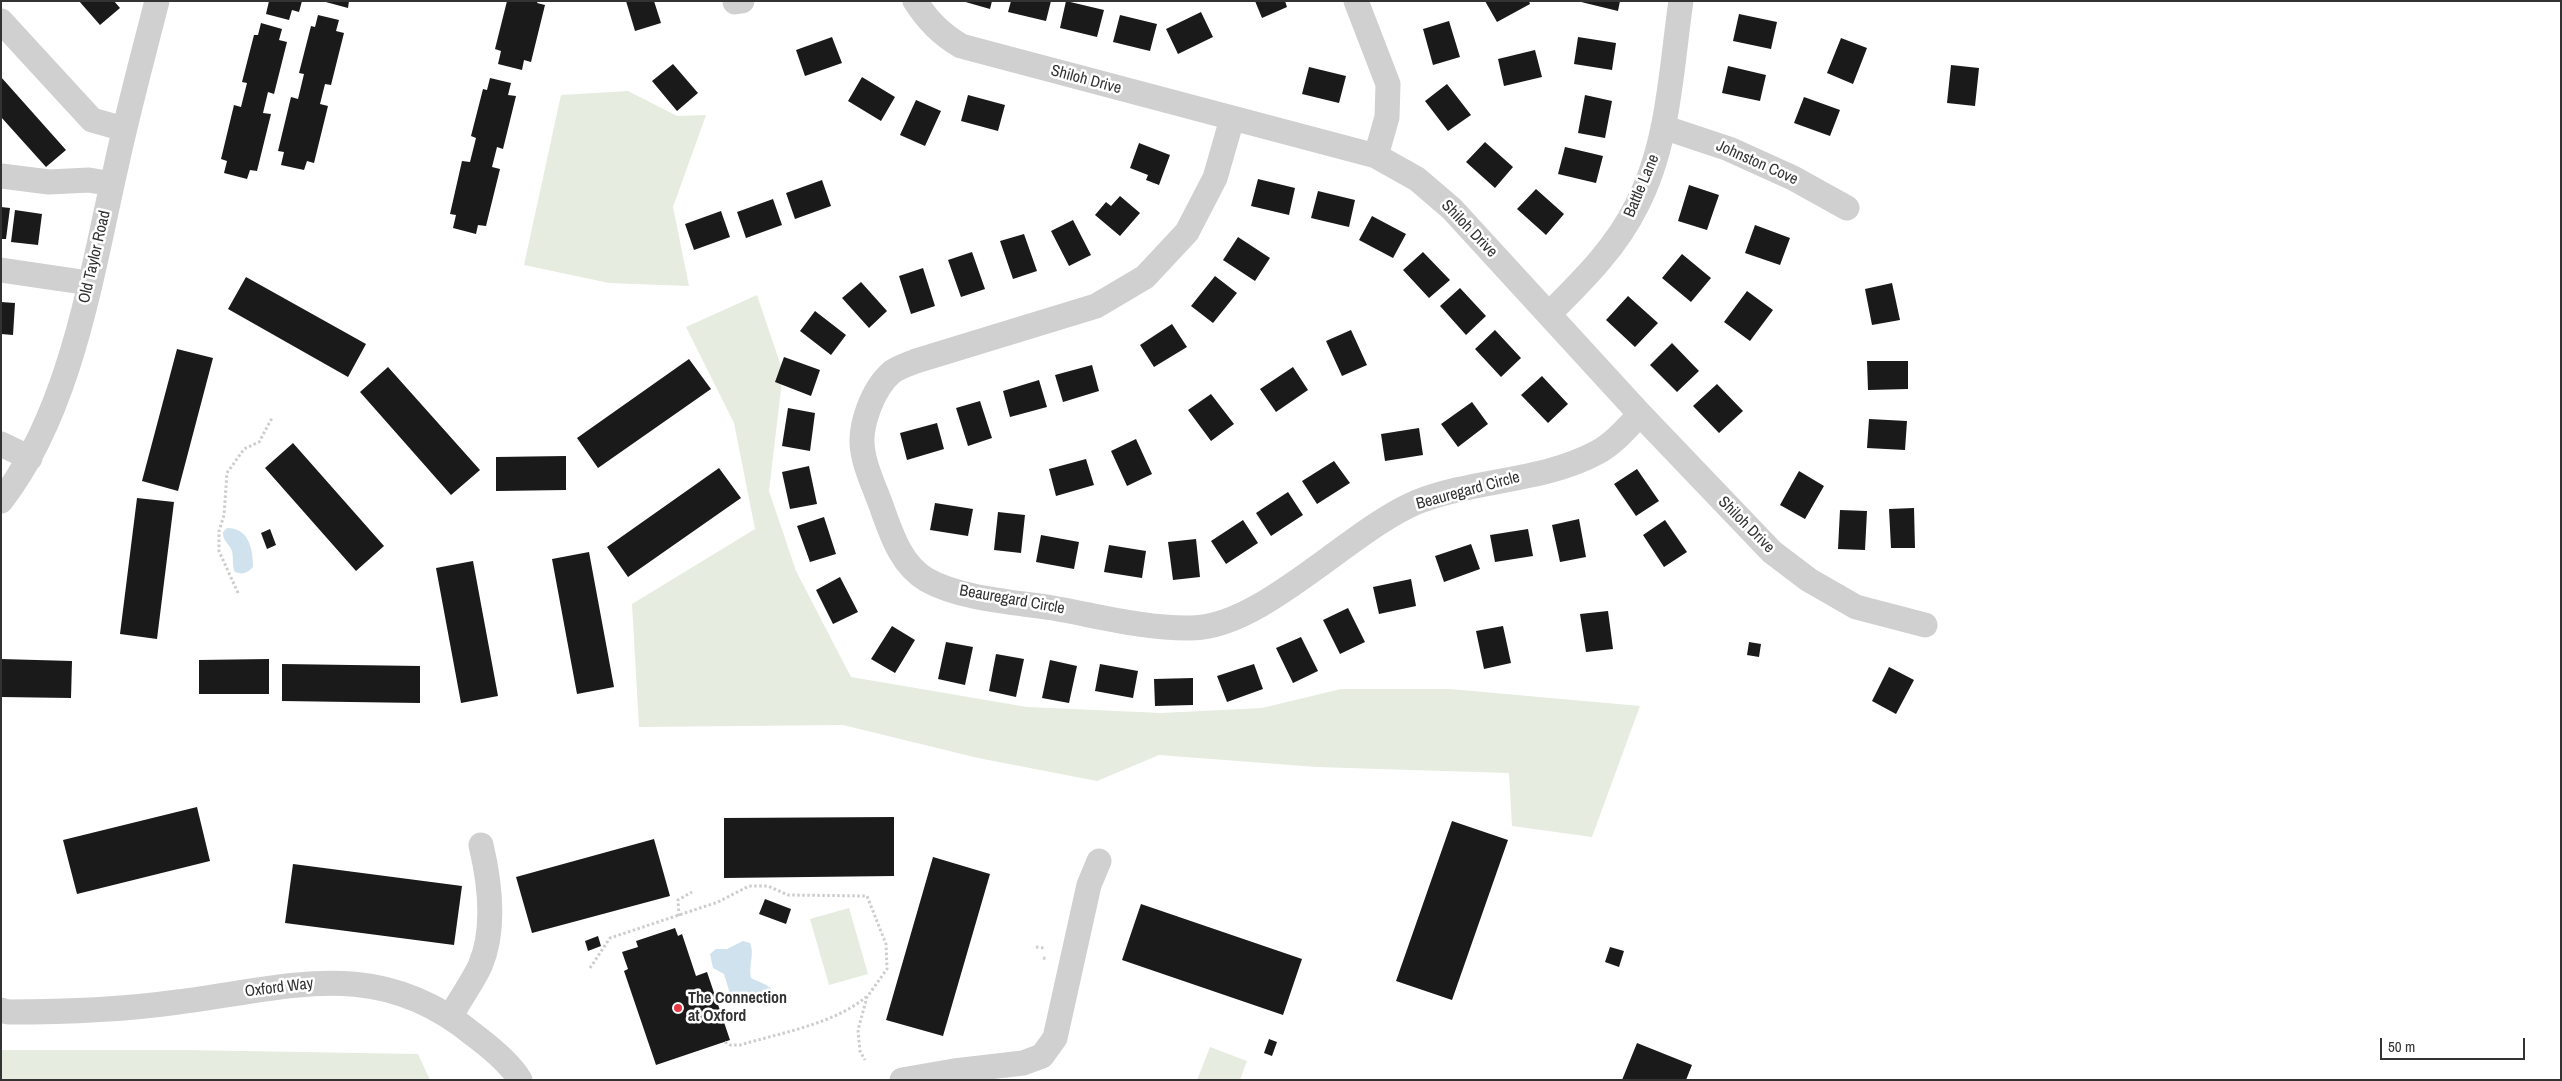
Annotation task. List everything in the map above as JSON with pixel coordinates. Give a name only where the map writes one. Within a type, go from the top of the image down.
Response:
[{"type":"street","name":"Old Taylor Road","points":[[1,501],[30,458],[52,412],[69,363],[124,129],[158,1]]},
{"type":"street","name":"Shiloh Drive","points":[[915,1],[927,20],[943,35],[961,46],[1376,156],[1417,179],[1452,210],[1640,414],[1772,552],[1809,580],[1856,607],[1925,625]]},
{"type":"street","points":[[1356,1],[1388,84],[1387,117],[1376,156]]},
{"type":"street","name":"Battle Lane","points":[[1549,314],[1586,277],[1612,246],[1637,206],[1655,165],[1663,127],[1681,1]]},
{"type":"street","points":[[1,21],[92,120],[124,129]]},
{"type":"street","name":"Beauregard Circle","points":[[1232,119],[1215,178],[1187,232],[1145,277],[1096,306],[916,361],[893,372],[876,391],[866,413],[862,450],[894,540],[905,560],[925,580],[961,593],[1159,626],[1194,629],[1214,624],[1253,609],[1384,520],[1418,502],[1571,464],[1599,451],[1621,434],[1640,414]]},
{"type":"street","name":"Johnston Cove","points":[[1663,127],[1729,149],[1793,178],[1847,208]]},
{"type":"street","points":[[1,176],[49,182],[89,180],[112,184]]},
{"type":"street","points":[[1,270],[89,283]]},
{"type":"street","points":[[1,444],[30,458]]},
{"type":"street","points":[[451,1016],[480,965],[486,943],[490,917],[487,870],[481,845]]},
{"type":"street","points":[[902,1080],[954,1070],[1023,1064],[1042,1056],[1055,1038],[1089,885],[1099,861]]},
{"type":"street","name":"Oxford Way","points":[[4,1012],[102,1011],[293,985],[344,982],[382,988],[423,1001],[451,1016],[485,1044],[520,1080]]},
{"type":"path","points":[[238,592],[219,551],[219,531],[224,515],[227,473],[244,449],[259,442],[272,418]]},
{"type":"path","points":[[590,968],[610,938],[718,902],[749,886],[768,886],[788,895],[868,896],[886,944],[887,970],[867,997],[851,1010],[835,1017],[740,1045],[730,1045],[725,1042]]},
{"type":"path","points":[[679,916],[678,900],[692,892]]},
{"type":"path","points":[[1036,947],[1044,948]]},
{"type":"path","points":[[1043,958],[1048,958]]},
{"type":"path","points":[[865,1060],[860,1051],[858,1030],[867,997]]},
{"type":"shaded area","points":[[628,91],[677,116],[706,115],[673,207],[689,286],[609,283],[524,265],[561,95]]},
{"type":"shaded area","points":[[757,295],[783,372],[769,491],[796,571],[851,677],[1027,707],[1161,713],[1262,708],[1341,689],[1450,689],[1640,706],[1592,837],[1512,826],[1509,773],[1317,767],[1159,755],[1097,781],[978,758],[843,725],[639,727],[632,604],[755,529],[734,423],[686,327]]},
{"type":"shaded area","points":[[849,908],[868,974],[829,985],[810,919]]},
{"type":"shaded area","points":[[1210,1047],[1247,1061],[1240,1080],[1197,1080]]},
{"type":"shaded area","points":[[1,1050],[184,1050],[418,1054],[430,1080],[1,1080]]},
{"type":"water","points":[[227,528],[240,532],[245,536],[251,547],[253,567],[245,573],[235,572],[233,556],[223,532]]},
{"type":"water","points":[[743,941],[750,943],[751,947],[751,978],[765,984],[773,992],[773,1003],[769,1005],[762,1005],[747,997],[731,997],[724,974],[713,968],[710,954],[716,949],[727,949]]},
{"type":"building","points":[[79,1],[114,1],[120,8],[100,25]]},
{"type":"building","points":[[269,1],[302,1],[299,12],[292,10],[289,20],[266,14]]},
{"type":"building","points":[[322,1],[349,1],[348,8]]},
{"type":"building","points":[[507,1],[538,1],[537,3],[545,5],[531,62],[524,60],[522,70],[498,64],[501,51],[495,49]]},
{"type":"building","points":[[626,1],[654,1],[661,23],[635,31]]},
{"type":"building","points":[[962,1],[992,1],[990,9]]},
{"type":"building","points":[[1011,1],[1051,1],[1046,21],[1008,12]]},
{"type":"building","points":[[1066,1],[1104,10],[1097,37],[1060,28]]},
{"type":"building","points":[[1255,1],[1285,1],[1287,7],[1262,18]]},
{"type":"building","points":[[1485,1],[1529,1],[1530,4],[1497,22]]},
{"type":"building","points":[[1577,1],[1620,1],[1618,11]]},
{"type":"building","points":[[1201,12],[1213,37],[1178,54],[1166,29]]},
{"type":"building","points":[[1739,14],[1777,22],[1771,49],[1733,41]]},
{"type":"building","points":[[318,15],[339,20],[336,31],[344,33],[331,85],[325,84],[320,104],[328,106],[314,163],[307,161],[304,170],[281,165],[284,152],[278,151],[291,97],[298,99],[304,74],[299,73],[311,26],[315,27]]},
{"type":"building","points":[[1120,15],[1157,24],[1150,51],[1113,42]]},
{"type":"building","points":[[1449,21],[1460,57],[1433,65],[1423,29]]},
{"type":"building","points":[[261,23],[282,29],[279,40],[287,42],[274,94],[268,92],[263,113],[271,114],[257,171],[250,170],[247,179],[224,173],[227,161],[221,159],[234,105],[241,107],[247,83],[242,82],[254,35],[258,35]]},
{"type":"building","points":[[832,37],[842,63],[805,76],[796,50]]},
{"type":"building","points":[[1578,37],[1616,43],[1612,70],[1574,64]]},
{"type":"building","points":[[1841,38],[1867,48],[1853,84],[1827,73]]},
{"type":"building","points":[[1535,50],[1542,77],[1504,86],[1498,59]]},
{"type":"building","points":[[673,64],[698,93],[677,111],[652,81]]},
{"type":"building","points":[[1951,65],[1979,68],[1975,106],[1947,103]]},
{"type":"building","points":[[1728,66],[1766,75],[1760,101],[1722,93]]},
{"type":"building","points":[[1309,67],[1346,76],[1339,103],[1302,94]]},
{"type":"building","points":[[1,77],[66,150],[46,167],[1,117]]},
{"type":"building","points":[[862,77],[895,97],[881,121],[848,101]]},
{"type":"building","points":[[490,78],[511,83],[508,95],[516,96],[503,149],[497,147],[492,167],[500,169],[486,226],[478,225],[476,234],[453,228],[456,215],[450,214],[462,161],[470,162],[476,138],[471,136],[483,89],[487,90]]},
{"type":"building","points":[[1447,84],[1471,115],[1448,131],[1425,101]]},
{"type":"building","points":[[968,95],[1005,105],[998,131],[961,121]]},
{"type":"building","points":[[1585,95],[1612,101],[1605,138],[1578,133]]},
{"type":"building","points":[[1804,97],[1840,110],[1830,136],[1794,123]]},
{"type":"building","points":[[916,100],[941,111],[925,146],[900,135]]},
{"type":"building","points":[[1485,142],[1513,167],[1495,188],[1466,162]]},
{"type":"building","points":[[1139,143],[1170,155],[1159,185],[1146,180],[1148,175],[1130,168]]},
{"type":"building","points":[[1565,147],[1603,156],[1596,183],[1558,174]]},
{"type":"building","points":[[1258,179],[1295,188],[1289,215],[1251,206]]},
{"type":"building","points":[[822,180],[831,206],[795,219],[786,193]]},
{"type":"building","points":[[1689,185],[1719,195],[1707,230],[1678,221]]},
{"type":"building","points":[[1536,189],[1564,214],[1546,235],[1517,209]]},
{"type":"building","points":[[1318,191],[1355,200],[1349,227],[1311,218]]},
{"type":"building","points":[[1120,196],[1140,213],[1120,236],[1095,215],[1106,202],[1111,206]]},
{"type":"building","points":[[773,199],[782,225],[746,238],[737,212]]},
{"type":"building","points":[[1,207],[10,208],[6,239],[1,239]]},
{"type":"building","points":[[15,210],[42,214],[38,245],[11,242]]},
{"type":"building","points":[[721,211],[730,237],[694,250],[685,224]]},
{"type":"building","points":[[1372,216],[1406,234],[1393,258],[1359,240]]},
{"type":"building","points":[[1073,220],[1091,255],[1069,266],[1051,231]]},
{"type":"building","points":[[1755,225],[1790,238],[1780,265],[1745,253]]},
{"type":"building","points":[[1024,234],[1037,271],[1013,279],[1000,241]]},
{"type":"building","points":[[1238,237],[1270,258],[1255,281],[1223,260]]},
{"type":"building","points":[[972,252],[985,289],[961,297],[948,260]]},
{"type":"building","points":[[1423,252],[1450,280],[1429,298],[1403,270]]},
{"type":"building","points":[[1682,254],[1711,278],[1691,302],[1662,278]]},
{"type":"building","points":[[923,268],[935,306],[911,314],[899,276]]},
{"type":"building","points":[[1215,276],[1237,293],[1213,323],[1191,306]]},
{"type":"building","points":[[246,277],[366,344],[348,377],[228,309]]},
{"type":"building","points":[[861,282],[887,311],[869,328],[842,298]]},
{"type":"building","points":[[1892,283],[1900,320],[1872,325],[1865,289]]},
{"type":"building","points":[[1460,288],[1486,316],[1466,335],[1440,306]]},
{"type":"building","points":[[1747,291],[1773,310],[1750,341],[1724,322]]},
{"type":"building","points":[[1628,296],[1658,323],[1635,347],[1606,320]]},
{"type":"building","points":[[1,302],[15,303],[13,335],[1,334]]},
{"type":"building","points":[[815,311],[846,335],[831,355],[800,331]]},
{"type":"building","points":[[1172,324],[1187,347],[1154,367],[1140,345]]},
{"type":"building","points":[[1351,330],[1367,365],[1342,376],[1326,341]]},
{"type":"building","points":[[1495,330],[1521,358],[1501,377],[1475,349]]},
{"type":"building","points":[[1672,343],[1699,371],[1677,392],[1650,365]]},
{"type":"building","points":[[177,349],[213,358],[178,491],[142,481]]},
{"type":"building","points":[[784,357],[820,370],[811,396],[775,382]]},
{"type":"building","points":[[689,359],[711,389],[598,468],[577,438]]},
{"type":"building","points":[[1867,361],[1908,361],[1908,389],[1868,390]]},
{"type":"building","points":[[1092,365],[1099,391],[1063,402],[1055,375]]},
{"type":"building","points":[[388,367],[480,470],[451,495],[360,392]]},
{"type":"building","points":[[1293,367],[1308,390],[1276,412],[1260,389]]},
{"type":"building","points":[[1542,376],[1568,404],[1548,423],[1521,395]]},
{"type":"building","points":[[1039,380],[1047,407],[1010,417],[1003,391]]},
{"type":"building","points":[[1717,384],[1743,411],[1719,433],[1693,406]]},
{"type":"building","points":[[1211,394],[1234,424],[1211,441],[1188,410]]},
{"type":"building","points":[[980,401],[992,438],[968,446],[956,408]]},
{"type":"building","points":[[1472,402],[1488,424],[1458,447],[1441,424]]},
{"type":"building","points":[[788,408],[815,413],[810,451],[782,446]]},
{"type":"building","points":[[1869,419],[1907,421],[1905,450],[1867,448]]},
{"type":"building","points":[[937,423],[944,449],[907,460],[900,433]]},
{"type":"building","points":[[1419,428],[1423,455],[1385,461],[1381,434]]},
{"type":"building","points":[[1136,439],[1152,474],[1127,486],[1111,451]]},
{"type":"building","points":[[293,443],[384,546],[356,571],[265,468]]},
{"type":"building","points":[[566,456],[566,490],[496,491],[496,457]]},
{"type":"building","points":[[1086,459],[1094,485],[1056,496],[1049,469]]},
{"type":"building","points":[[1334,461],[1350,483],[1317,504],[1302,481]]},
{"type":"building","points":[[809,466],[817,504],[790,509],[782,472]]},
{"type":"building","points":[[719,468],[741,498],[628,577],[607,547]]},
{"type":"building","points":[[1637,469],[1659,501],[1636,516],[1614,484]]},
{"type":"building","points":[[1799,471],[1824,486],[1805,519],[1780,505]]},
{"type":"building","points":[[1288,492],[1303,515],[1271,536],[1256,513]]},
{"type":"building","points":[[137,498],[174,502],[157,639],[120,634]]},
{"type":"building","points":[[935,503],[973,509],[968,536],[930,530]]},
{"type":"building","points":[[1914,508],[1915,548],[1891,548],[1889,509]]},
{"type":"building","points":[[1840,510],[1867,511],[1865,550],[1838,549]]},
{"type":"building","points":[[998,512],[1025,515],[1021,553],[994,550]]},
{"type":"building","points":[[824,517],[836,554],[810,562],[797,526]]},
{"type":"building","points":[[1579,519],[1586,557],[1560,562],[1552,525]]},
{"type":"building","points":[[1243,520],[1258,543],[1226,564],[1211,541]]},
{"type":"building","points":[[1665,520],[1687,552],[1664,567],[1643,535]]},
{"type":"building","points":[[270,529],[276,545],[267,549],[261,533]]},
{"type":"building","points":[[1528,529],[1533,556],[1495,562],[1490,535]]},
{"type":"building","points":[[1041,535],[1079,542],[1074,569],[1036,562]]},
{"type":"building","points":[[1196,539],[1200,577],[1173,580],[1168,542]]},
{"type":"building","points":[[1471,544],[1480,569],[1444,582],[1435,556]]},
{"type":"building","points":[[1109,545],[1146,551],[1142,578],[1104,572]]},
{"type":"building","points":[[589,552],[614,687],[577,694],[552,559]]},
{"type":"building","points":[[473,561],[498,696],[461,703],[436,568]]},
{"type":"building","points":[[840,577],[858,612],[833,624],[816,590]]},
{"type":"building","points":[[1411,579],[1416,606],[1379,614],[1373,587]]},
{"type":"building","points":[[1348,608],[1365,642],[1340,654],[1323,620]]},
{"type":"building","points":[[1608,611],[1613,649],[1586,652],[1580,614]]},
{"type":"building","points":[[892,626],[915,640],[895,673],[871,659]]},
{"type":"building","points":[[1503,626],[1511,663],[1484,669],[1476,631]]},
{"type":"building","points":[[1301,637],[1318,671],[1293,683],[1276,648]]},
{"type":"building","points":[[946,642],[973,647],[965,685],[938,679]]},
{"type":"building","points":[[1749,642],[1761,644],[1759,657],[1747,655]]},
{"type":"building","points":[[996,654],[1024,659],[1016,697],[989,691]]},
{"type":"building","points":[[1,659],[72,661],[71,698],[1,697]]},
{"type":"building","points":[[269,659],[269,694],[199,694],[199,660]]},
{"type":"building","points":[[1050,660],[1077,666],[1069,703],[1042,698]]},
{"type":"building","points":[[282,664],[420,666],[420,703],[282,701]]},
{"type":"building","points":[[1100,664],[1138,671],[1133,698],[1095,691]]},
{"type":"building","points":[[1254,664],[1263,689],[1227,702],[1217,676]]},
{"type":"building","points":[[1889,667],[1914,680],[1896,714],[1872,701]]},
{"type":"building","points":[[1193,678],[1193,705],[1155,706],[1154,679]]},
{"type":"building","points":[[197,807],[210,861],[77,894],[63,840]]},
{"type":"building","points":[[894,817],[894,876],[724,878],[724,818]]},
{"type":"building","points":[[1452,821],[1508,840],[1452,1000],[1396,981]]},
{"type":"building","points":[[654,839],[670,896],[532,933],[516,877]]},
{"type":"building","points":[[933,857],[990,874],[943,1036],[886,1020]]},
{"type":"building","points":[[293,864],[462,886],[454,945],[285,923]]},
{"type":"building","points":[[765,899],[791,909],[786,924],[759,914]]},
{"type":"building","points":[[1141,904],[1302,959],[1283,1015],[1122,960]]},
{"type":"building","name":"The Connection at Oxford","points":[[675,928],[678,936],[682,934],[696,976],[707,972],[730,1040],[656,1065],[624,971],[628,969],[622,952],[638,947],[636,941]]},
{"type":"building","points":[[598,936],[601,946],[588,951],[585,941]]},
{"type":"building","points":[[1610,947],[1624,951],[1619,967],[1605,962]]},
{"type":"building","points":[[1269,1039],[1277,1042],[1272,1056],[1264,1053]]},
{"type":"building","points":[[1637,1043],[1692,1065],[1686,1080],[1622,1080]]},
{"type":"place","name":"The Connection at Oxford","points":[[678,1008]]}]
